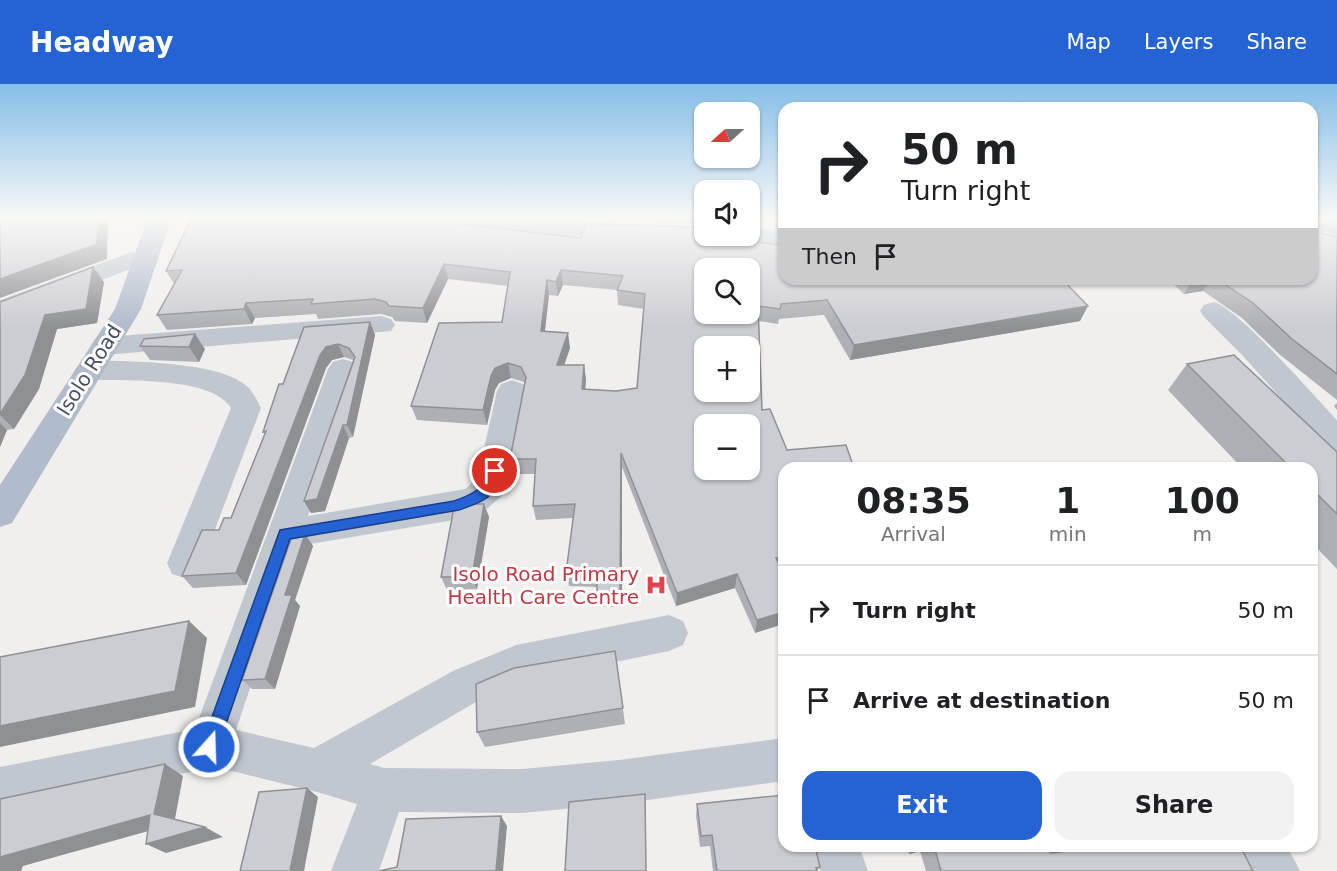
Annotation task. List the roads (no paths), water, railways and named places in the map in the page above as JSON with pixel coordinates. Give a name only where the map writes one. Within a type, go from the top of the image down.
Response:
[{"type":"main road","name":"Isolo Road","points":[[0,476],[100,327],[120,290],[134,254]]},
{"type":"main road","name":"Isolo Road","points":[[0,513],[128,309],[147,254]]},
{"type":"street","points":[[0,310],[132,260]]},
{"type":"street","points":[[1214,311],[1337,440]]},
{"type":"street","points":[[97,358],[381,325]]},
{"type":"street","points":[[97,358],[223,386],[237,394],[246,408],[185,563]]},
{"type":"street","points":[[209,747],[343,369]]},
{"type":"street","points":[[285,534],[454,506],[476,499],[492,485],[512,391]]},
{"type":"street","points":[[317,770],[467,685],[516,664],[669,633]]},
{"type":"street","points":[[0,789],[209,747],[232,750],[317,770],[384,790],[522,791],[619,782],[778,761]]},
{"type":"street","points":[[355,871],[384,790]]},
{"type":"street","points":[[838,852],[844,871]]},
{"type":"street","points":[[1264,852],[1276,871]]},
{"type":"place","name":"Isolo Road Primary Health Care Centre","points":[[656,585]]}]
